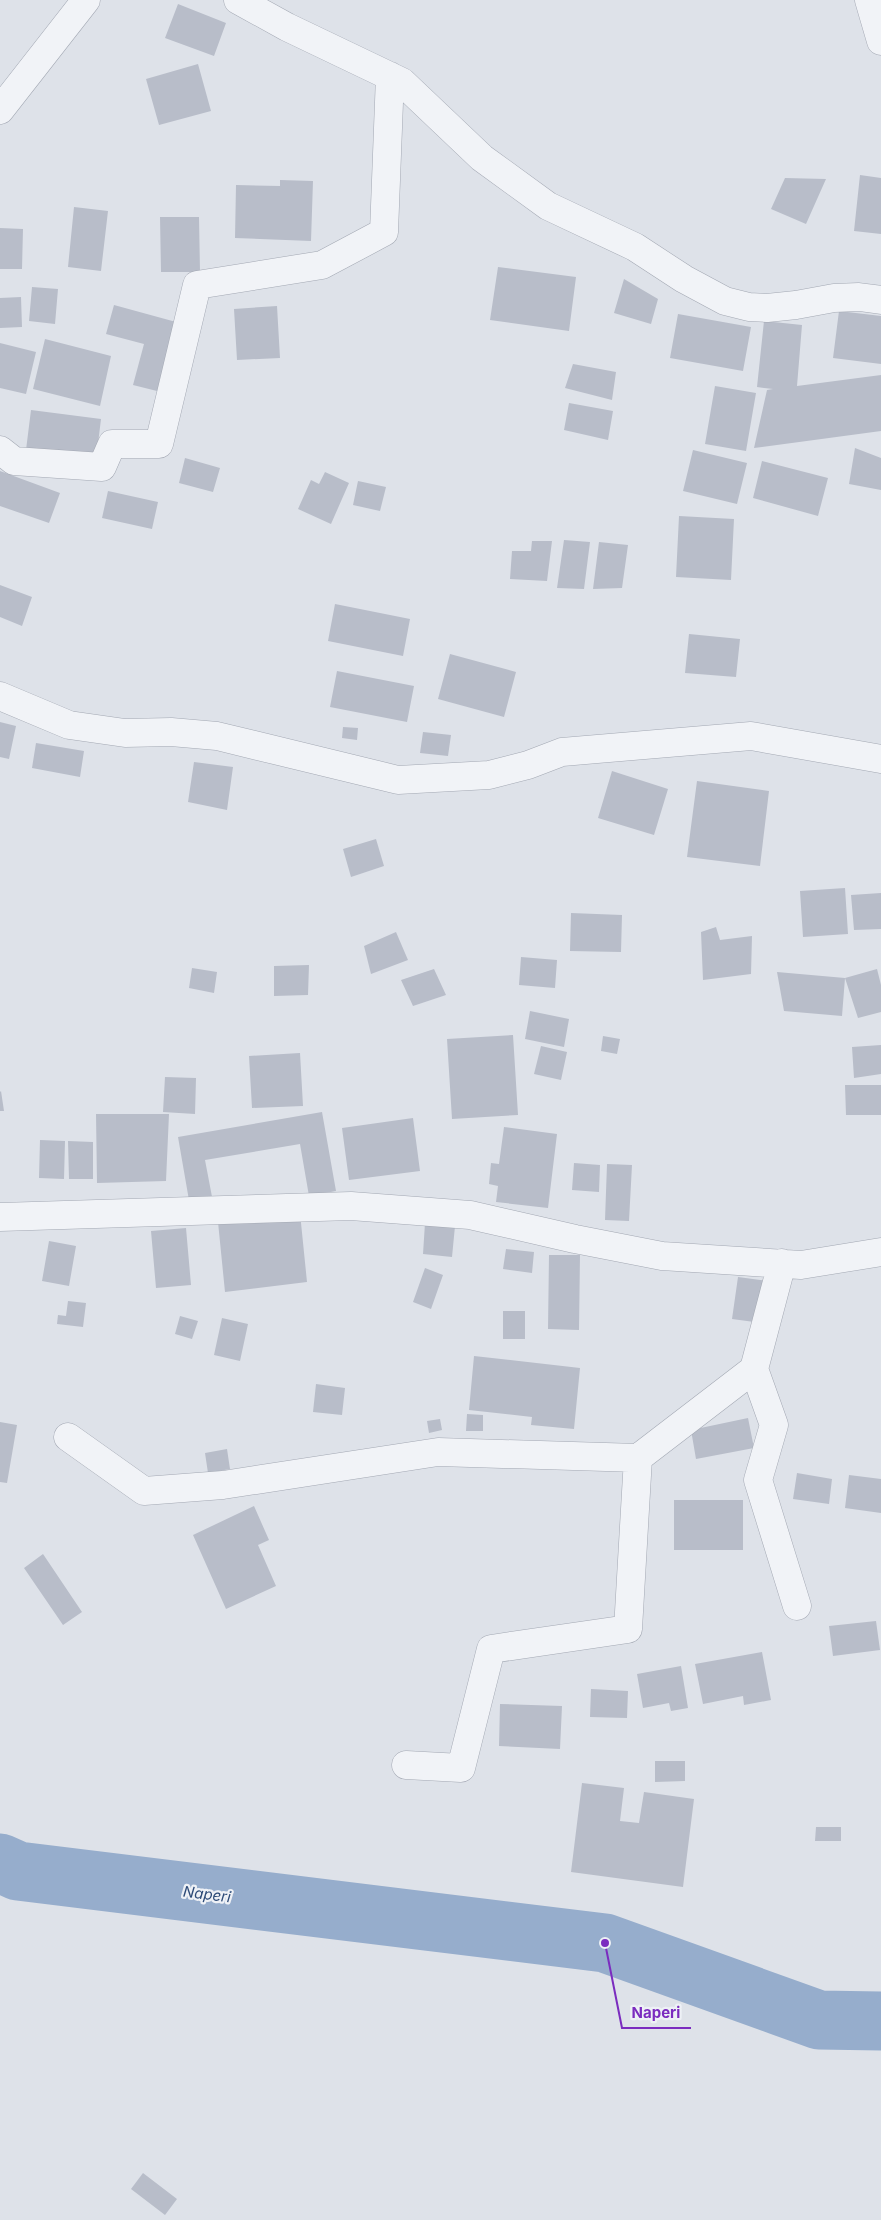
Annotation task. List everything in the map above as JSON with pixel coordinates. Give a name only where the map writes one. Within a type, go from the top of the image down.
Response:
[{"type":"street","points":[[0,110],[86,0]]},
{"type":"street","points":[[238,0],[287,28],[402,82],[482,158],[548,206],[635,247],[684,279],[725,301],[748,307],[767,308],[859,296],[881,300]]},
{"type":"street","points":[[869,0],[881,41]]},
{"type":"street","points":[[0,450],[14,461],[102,467],[112,444],[159,444],[197,285],[322,265],[384,232],[390,76]]},
{"type":"street","points":[[0,696],[69,725],[125,733],[171,732],[217,736],[398,780],[489,775],[562,752],[751,736],[881,759]]},
{"type":"street","points":[[0,1217],[351,1206],[470,1215],[575,1239],[662,1256],[801,1265],[881,1252]]},
{"type":"street","points":[[782,1264],[754,1369],[774,1425],[758,1480],[797,1606]]},
{"type":"street","points":[[68,1437],[144,1491],[223,1485],[438,1452],[638,1458],[754,1369]]},
{"type":"street","points":[[406,1765],[461,1768],[491,1649],[628,1629],[638,1458]]},
{"type":"building","points":[[178,4],[226,23],[214,56],[165,38]]},
{"type":"building","points":[[198,64],[211,111],[159,125],[146,79]]},
{"type":"building","points":[[860,175],[881,178],[881,234],[854,231]]},
{"type":"building","points":[[785,178],[826,179],[806,224],[771,209]]},
{"type":"building","points":[[280,180],[313,181],[311,241],[235,238],[236,185],[280,186]]},
{"type":"building","points":[[74,207],[108,211],[101,271],[68,267]]},
{"type":"building","points":[[160,217],[199,217],[200,272],[161,272]]},
{"type":"building","points":[[0,228],[23,229],[22,269],[0,269]]},
{"type":"building","points":[[498,267],[576,277],[569,331],[490,320]]},
{"type":"building","points":[[624,279],[658,299],[651,324],[614,313]]},
{"type":"building","points":[[32,287],[58,289],[55,324],[29,321]]},
{"type":"building","points":[[21,297],[22,327],[0,328],[0,298]]},
{"type":"building","points":[[114,305],[187,325],[169,394],[133,385],[144,344],[106,334]]},
{"type":"building","points":[[277,306],[280,358],[237,360],[234,309]]},
{"type":"building","points":[[839,311],[881,316],[881,364],[833,358]]},
{"type":"building","points":[[678,314],[751,327],[743,371],[670,358]]},
{"type":"building","points":[[764,321],[802,325],[797,386],[881,375],[881,431],[754,448],[767,390],[773,389],[757,387]]},
{"type":"building","points":[[45,339],[111,356],[100,406],[33,389]]},
{"type":"building","points":[[0,343],[36,352],[26,394],[0,388]]},
{"type":"building","points":[[573,364],[616,372],[612,400],[565,388]]},
{"type":"building","points":[[715,386],[756,393],[746,451],[705,444]]},
{"type":"building","points":[[569,403],[613,411],[608,440],[564,430]]},
{"type":"building","points":[[31,410],[101,419],[96,460],[26,450]]},
{"type":"building","points":[[855,448],[881,458],[881,490],[849,484]]},
{"type":"building","points":[[693,450],[747,463],[737,504],[683,491]]},
{"type":"building","points":[[185,458],[220,468],[213,492],[179,483]]},
{"type":"building","points":[[762,461],[828,478],[818,516],[753,498]]},
{"type":"building","points":[[0,471],[60,493],[49,523],[0,506]]},
{"type":"building","points":[[325,472],[349,483],[331,524],[298,509],[311,480],[319,484]]},
{"type":"building","points":[[358,481],[386,487],[380,511],[353,505]]},
{"type":"building","points":[[108,491],[158,502],[152,529],[102,518]]},
{"type":"building","points":[[679,516],[734,519],[731,580],[676,577]]},
{"type":"building","points":[[564,540],[590,542],[584,589],[557,588]]},
{"type":"building","points":[[532,541],[552,541],[547,581],[510,579],[512,551],[531,551]]},
{"type":"building","points":[[599,542],[628,545],[622,588],[593,589]]},
{"type":"building","points":[[0,585],[32,597],[22,626],[0,617]]},
{"type":"building","points":[[335,604],[410,619],[403,656],[328,641]]},
{"type":"building","points":[[689,634],[740,639],[736,677],[685,673]]},
{"type":"building","points":[[450,654],[516,672],[504,717],[438,699]]},
{"type":"building","points":[[337,671],[414,686],[407,722],[330,707]]},
{"type":"building","points":[[0,722],[16,726],[9,759],[0,757]]},
{"type":"building","points":[[343,727],[358,728],[357,740],[342,738]]},
{"type":"building","points":[[423,732],[451,735],[448,756],[420,753]]},
{"type":"building","points":[[36,743],[84,751],[80,777],[32,768]]},
{"type":"building","points":[[194,762],[233,767],[227,810],[188,802]]},
{"type":"building","points":[[612,771],[668,789],[654,835],[598,818]]},
{"type":"building","points":[[697,781],[769,791],[760,866],[687,857]]},
{"type":"building","points":[[376,839],[384,866],[351,877],[343,849]]},
{"type":"building","points":[[845,888],[848,934],[803,937],[800,891]]},
{"type":"building","points":[[881,893],[881,929],[854,930],[851,895]]},
{"type":"building","points":[[571,913],[622,915],[621,952],[570,951]]},
{"type":"building","points":[[716,927],[720,940],[752,936],[751,974],[703,980],[701,932]]},
{"type":"building","points":[[396,932],[408,960],[371,974],[364,946]]},
{"type":"building","points":[[521,957],[557,960],[555,988],[519,985]]},
{"type":"building","points":[[309,965],[308,995],[274,996],[274,966]]},
{"type":"building","points":[[192,968],[217,972],[214,993],[189,988]]},
{"type":"building","points":[[434,969],[446,995],[413,1006],[401,980]]},
{"type":"building","points":[[877,969],[881,985],[881,1012],[858,1018],[845,978]]},
{"type":"building","points":[[777,972],[845,978],[842,1016],[784,1011]]},
{"type":"building","points":[[530,1011],[569,1019],[564,1047],[525,1039]]},
{"type":"building","points":[[513,1035],[518,1115],[452,1119],[447,1039]]},
{"type":"building","points":[[603,1036],[620,1039],[617,1054],[601,1051]]},
{"type":"building","points":[[881,1045],[881,1074],[854,1078],[852,1047]]},
{"type":"building","points":[[541,1046],[567,1052],[561,1080],[534,1074]]},
{"type":"building","points":[[300,1053],[303,1106],[252,1108],[249,1056]]},
{"type":"building","points":[[165,1077],[196,1078],[195,1114],[163,1112]]},
{"type":"building","points":[[845,1085],[881,1085],[881,1115],[846,1115]]},
{"type":"building","points":[[1,1091],[4,1111],[0,1111]]},
{"type":"building","points":[[322,1112],[336,1191],[309,1196],[300,1144],[205,1160],[213,1202],[190,1206],[178,1137]]},
{"type":"building","points":[[96,1114],[169,1114],[166,1181],[97,1183]]},
{"type":"building","points":[[413,1118],[420,1171],[349,1180],[342,1128]]},
{"type":"building","points":[[504,1127],[557,1134],[548,1208],[496,1202],[498,1186],[489,1184],[491,1163],[499,1164]]},
{"type":"building","points":[[40,1140],[65,1141],[64,1179],[39,1178]]},
{"type":"building","points":[[68,1141],[93,1142],[93,1179],[69,1179]]},
{"type":"building","points":[[574,1163],[600,1165],[599,1192],[572,1190]]},
{"type":"building","points":[[607,1164],[632,1165],[629,1221],[605,1220]]},
{"type":"building","points":[[300,1213],[307,1282],[225,1292],[218,1222]]},
{"type":"building","points":[[425,1223],[455,1226],[452,1257],[423,1254]]},
{"type":"building","points":[[186,1228],[191,1285],[156,1288],[151,1231]]},
{"type":"building","points":[[49,1241],[76,1246],[69,1286],[42,1281]]},
{"type":"building","points":[[506,1249],[534,1252],[532,1273],[503,1269]]},
{"type":"building","points":[[549,1255],[580,1255],[579,1330],[548,1329]]},
{"type":"building","points":[[425,1268],[443,1275],[431,1309],[413,1302]]},
{"type":"building","points":[[738,1277],[768,1281],[762,1323],[732,1319]]},
{"type":"building","points":[[68,1301],[86,1303],[83,1327],[57,1324],[58,1315],[66,1316]]},
{"type":"building","points":[[503,1311],[525,1311],[525,1339],[503,1339]]},
{"type":"building","points":[[180,1316],[198,1321],[192,1339],[175,1334]]},
{"type":"building","points":[[222,1318],[248,1324],[240,1361],[214,1355]]},
{"type":"building","points":[[474,1356],[580,1368],[574,1429],[531,1425],[532,1417],[469,1410]]},
{"type":"building","points":[[316,1384],[345,1388],[342,1415],[313,1412]]},
{"type":"building","points":[[467,1414],[483,1415],[483,1431],[466,1431]]},
{"type":"building","points":[[748,1418],[754,1448],[696,1459],[691,1430]]},
{"type":"building","points":[[440,1419],[442,1430],[429,1433],[427,1421]]},
{"type":"building","points":[[0,1422],[17,1425],[7,1483],[0,1482]]},
{"type":"building","points":[[227,1449],[230,1469],[208,1473],[205,1453]]},
{"type":"building","points":[[797,1473],[832,1479],[829,1504],[793,1499]]},
{"type":"building","points":[[849,1475],[881,1479],[881,1513],[845,1508]]},
{"type":"building","points":[[674,1500],[743,1500],[743,1550],[674,1550]]},
{"type":"building","points":[[254,1506],[269,1540],[258,1545],[276,1586],[226,1609],[193,1535]]},
{"type":"building","points":[[43,1554],[82,1612],[63,1625],[24,1568]]},
{"type":"building","points":[[876,1621],[880,1650],[833,1656],[829,1626]]},
{"type":"building","points":[[762,1652],[771,1700],[744,1705],[743,1696],[703,1704],[695,1664]]},
{"type":"building","points":[[681,1666],[688,1708],[671,1711],[669,1703],[643,1708],[637,1674]]},
{"type":"building","points":[[591,1689],[628,1691],[627,1718],[590,1717]]},
{"type":"building","points":[[500,1704],[562,1706],[560,1749],[499,1746]]},
{"type":"building","points":[[655,1761],[685,1761],[685,1781],[655,1782]]},
{"type":"building","points":[[582,1783],[624,1788],[620,1821],[639,1823],[644,1792],[694,1799],[683,1887],[571,1872]]},
{"type":"building","points":[[816,1827],[841,1827],[841,1841],[815,1841]]},
{"type":"building","points":[[143,2173],[177,2199],[165,2215],[131,2189]]},
{"type":"waterway","name":"Naperi","points":[[0,1863],[18,1871],[605,1943],[819,2020],[881,2021]]},
{"type":"place","name":"Naperi","points":[[605,1943]]}]
